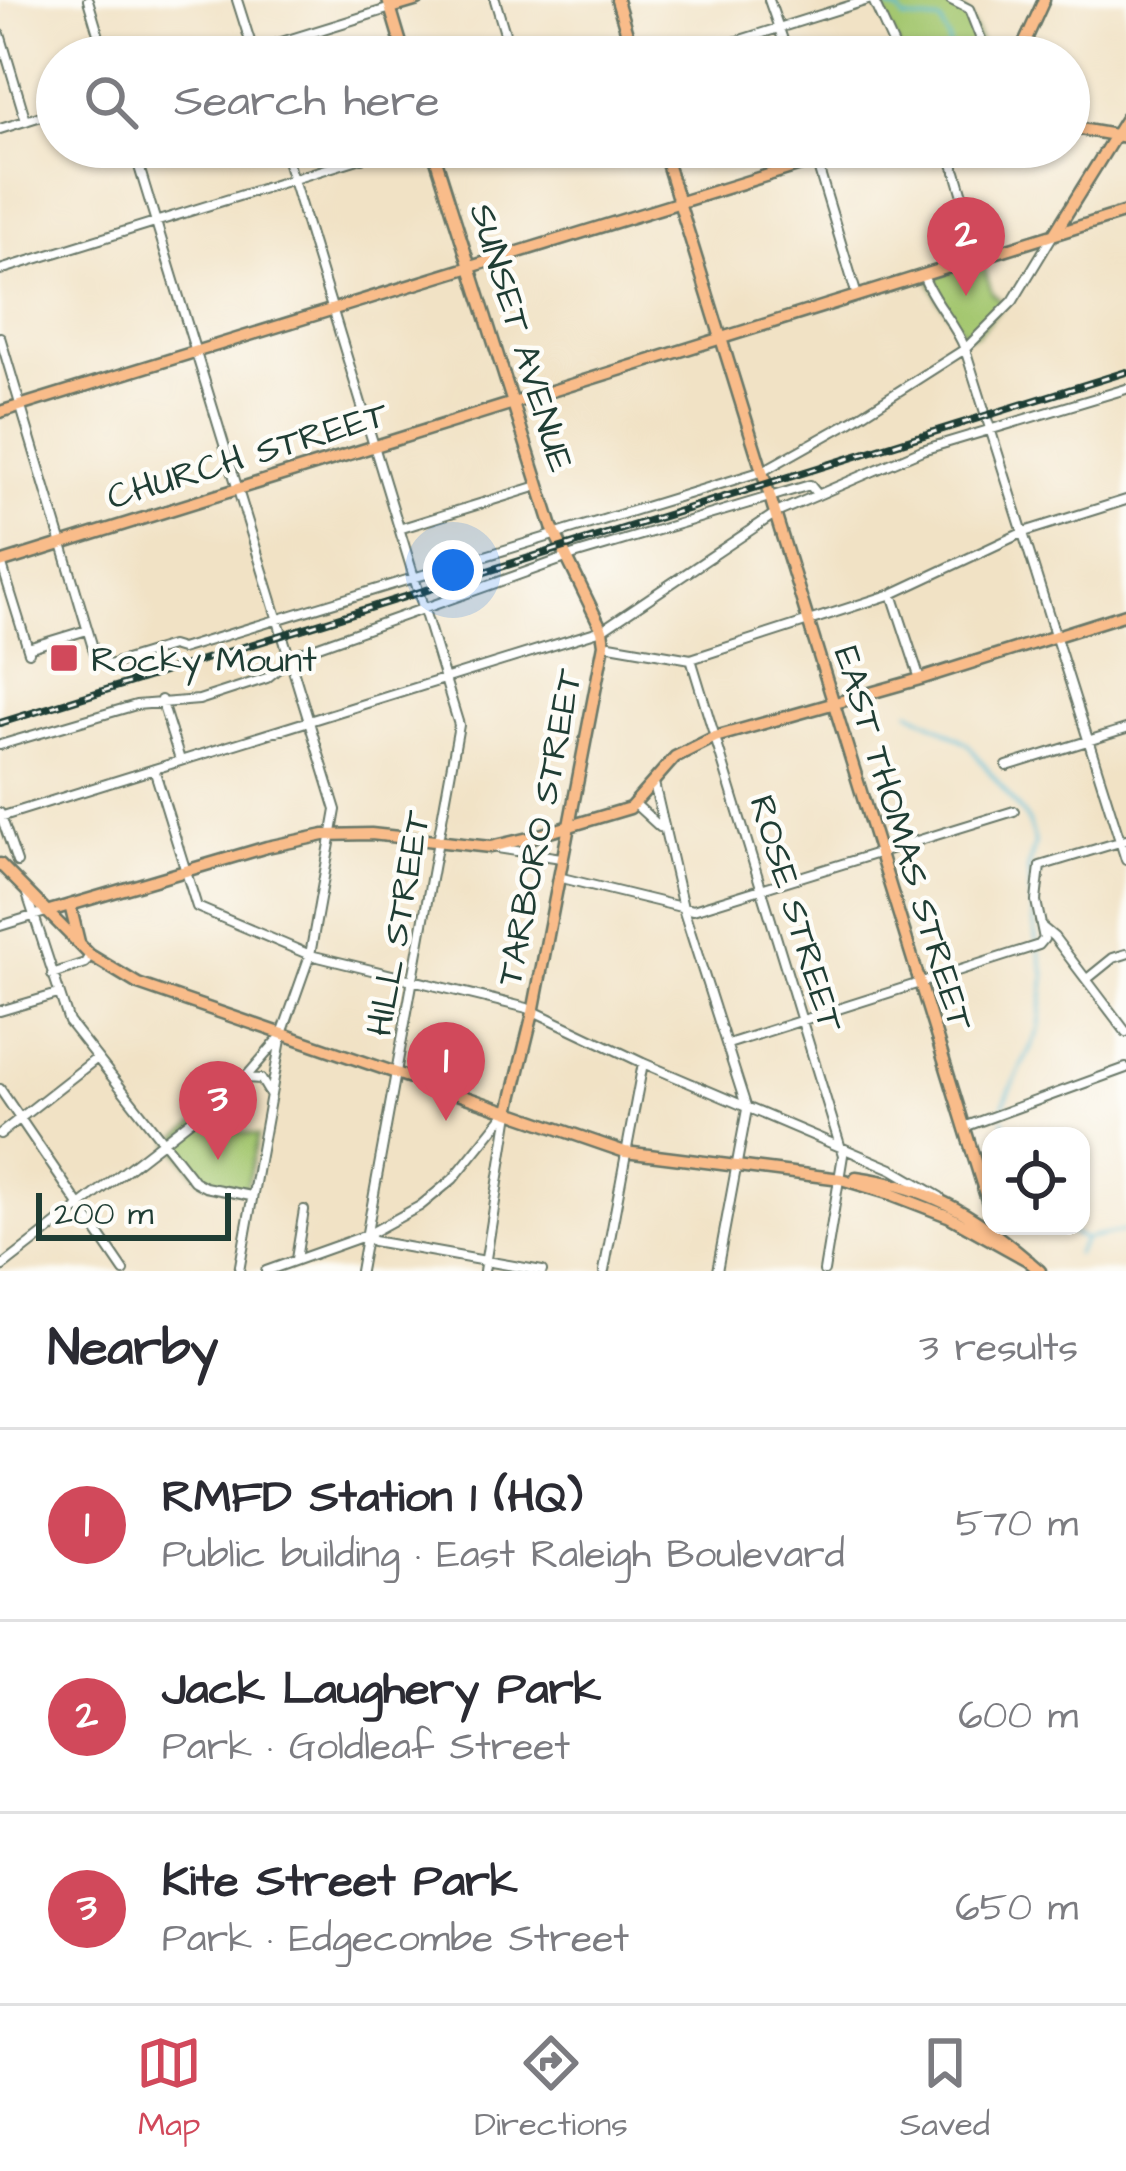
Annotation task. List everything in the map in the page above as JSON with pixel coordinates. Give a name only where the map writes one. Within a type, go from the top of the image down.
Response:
[{"type":"main road","points":[[399,36],[389,4],[418,0]]},
{"type":"main road","points":[[617,0],[628,36]]},
{"type":"main road","points":[[1028,36],[1044,0]]},
{"type":"main road","points":[[1054,234],[1121,135],[1126,118]]},
{"type":"main road","points":[[1090,130],[1121,135]]},
{"type":"main road","name":"SUNSET AVENUE","points":[[439,168],[557,540]]},
{"type":"main road","name":"EAST THOMAS STREET","points":[[668,168],[982,1189]]},
{"type":"main road","points":[[0,412],[780,168]]},
{"type":"main road","name":"CHURCH STREET","points":[[0,562],[1126,212]]},
{"type":"main road","name":"TARBORO STREET","points":[[509,1111],[533,1013],[604,644],[602,630],[557,540]]},
{"type":"main road","points":[[40,914],[267,847],[333,834],[490,847],[567,827],[635,804],[675,757],[715,737],[1126,614]]},
{"type":"main road","points":[[0,864],[40,914],[90,955],[138,984],[626,1152],[890,1183],[946,1202],[982,1221]]},
{"type":"main road","points":[[70,904],[80,945]]},
{"type":"main road","points":[[841,1179],[948,1216],[1040,1271]]},
{"type":"main road","points":[[948,1216],[973,1216],[982,1208]]},
{"type":"main road","points":[[1002,1235],[1024,1264]]},
{"type":"street","points":[[88,0],[99,36]]},
{"type":"street","points":[[237,0],[249,36]]},
{"type":"street","points":[[495,0],[506,36]]},
{"type":"street","points":[[769,0],[782,36]]},
{"type":"street","points":[[756,36],[871,0],[889,36]]},
{"type":"street","points":[[951,0],[969,9],[980,36]]},
{"type":"street","points":[[303,36],[389,4]]},
{"type":"street","points":[[0,34],[26,121]]},
{"type":"street","points":[[0,129],[36,118]]},
{"type":"street","points":[[139,168],[336,810],[310,955],[282,1034],[239,1271]]},
{"type":"street","name":"HILL STREET","points":[[289,168],[459,725],[360,1271]]},
{"type":"street","points":[[0,270],[328,168]]},
{"type":"street","points":[[823,168],[857,296]]},
{"type":"street","points":[[954,168],[981,256]]},
{"type":"street","points":[[0,337],[87,630],[97,659],[109,664],[171,646],[181,649],[277,618],[418,583],[764,476],[965,349],[1013,301],[1054,234]]},
{"type":"street","points":[[923,275],[965,349],[1126,860]]},
{"type":"street","points":[[17,862],[1,816],[602,630],[776,513],[922,450],[1125,392]]},
{"type":"street","points":[[0,745],[161,700],[199,700],[267,678],[296,654],[564,559],[770,494],[810,484],[818,494]]},
{"type":"street","points":[[402,529],[538,486]]},
{"type":"street","points":[[604,644],[691,659],[892,593],[1024,532],[1126,500]]},
{"type":"street","points":[[0,562],[28,650],[87,630]]},
{"type":"street","points":[[892,593],[920,679]]},
{"type":"street","name":"ROSE STREET","points":[[691,659],[841,1147],[841,1179],[824,1271]]},
{"type":"street","points":[[161,700],[180,760]]},
{"type":"street","points":[[1007,766],[1126,729]]},
{"type":"street","points":[[154,769],[196,907],[310,955],[533,1013],[922,1184],[946,1202]]},
{"type":"street","points":[[654,783],[683,906],[747,1108],[717,1271]]},
{"type":"street","points":[[635,804],[664,832]]},
{"type":"street","points":[[558,877],[696,910],[1014,811]]},
{"type":"street","points":[[728,1044],[1039,945],[1044,939],[1037,868],[1123,841]]},
{"type":"street","points":[[490,847],[561,858]]},
{"type":"street","points":[[0,926],[40,914],[52,974],[69,1022],[199,1185],[251,1196]]},
{"type":"street","points":[[1041,926],[1126,1032]]},
{"type":"street","points":[[1087,979],[1126,954]]},
{"type":"street","points":[[52,974],[85,963],[90,955]]},
{"type":"street","points":[[0,1011],[58,994]]},
{"type":"street","points":[[0,1268],[245,1078],[282,1034]]},
{"type":"street","points":[[0,1134],[97,1058]]},
{"type":"street","points":[[604,1271],[643,1064]]},
{"type":"street","points":[[964,1127],[1126,1068]]},
{"type":"street","points":[[245,1078],[261,1079],[271,1096]]},
{"type":"street","points":[[0,1089],[124,1271]]},
{"type":"street","points":[[266,1271],[367,1235],[431,1199],[509,1111]]},
{"type":"street","name":"TARBORO STREET","points":[[485,1266],[509,1111]]},
{"type":"street","points":[[296,1259],[304,1210]]},
{"type":"street","points":[[367,1235],[373,1241],[485,1266],[542,1271]]},
{"type":"green space","points":[[882,0],[955,7],[967,15],[977,36],[894,36]]},
{"type":"green space","points":[[982,261],[992,293],[1005,304],[977,334],[967,337],[930,282],[934,276]]},
{"type":"green space","points":[[213,1109],[231,1130],[258,1136],[246,1190],[202,1181],[171,1143]]},
{"type":"waterway","points":[[883,6],[900,12],[904,19],[941,22],[947,36]]},
{"type":"waterway","points":[[910,711],[967,743],[1029,822],[1035,843],[1028,870],[1036,941]]},
{"type":"waterway","points":[[1003,1105],[1039,1030],[1045,976],[1039,951]]},
{"type":"waterway","points":[[1004,1119],[1005,1127]]},
{"type":"waterway","points":[[1075,1235],[1085,1239],[1126,1231]]},
{"type":"waterway","points":[[1076,1254],[1084,1240]]},
{"type":"railway","points":[[0,723],[1126,372]]},
{"type":"place","name":"Jack Laughery Park","points":[[966,296]]},
{"type":"place","name":"Rocky Mount","points":[[64,658]]},
{"type":"place","name":"RMFD Station 1 (HQ)","points":[[446,1121]]},
{"type":"place","name":"Kite Street Park","points":[[218,1160]]}]
